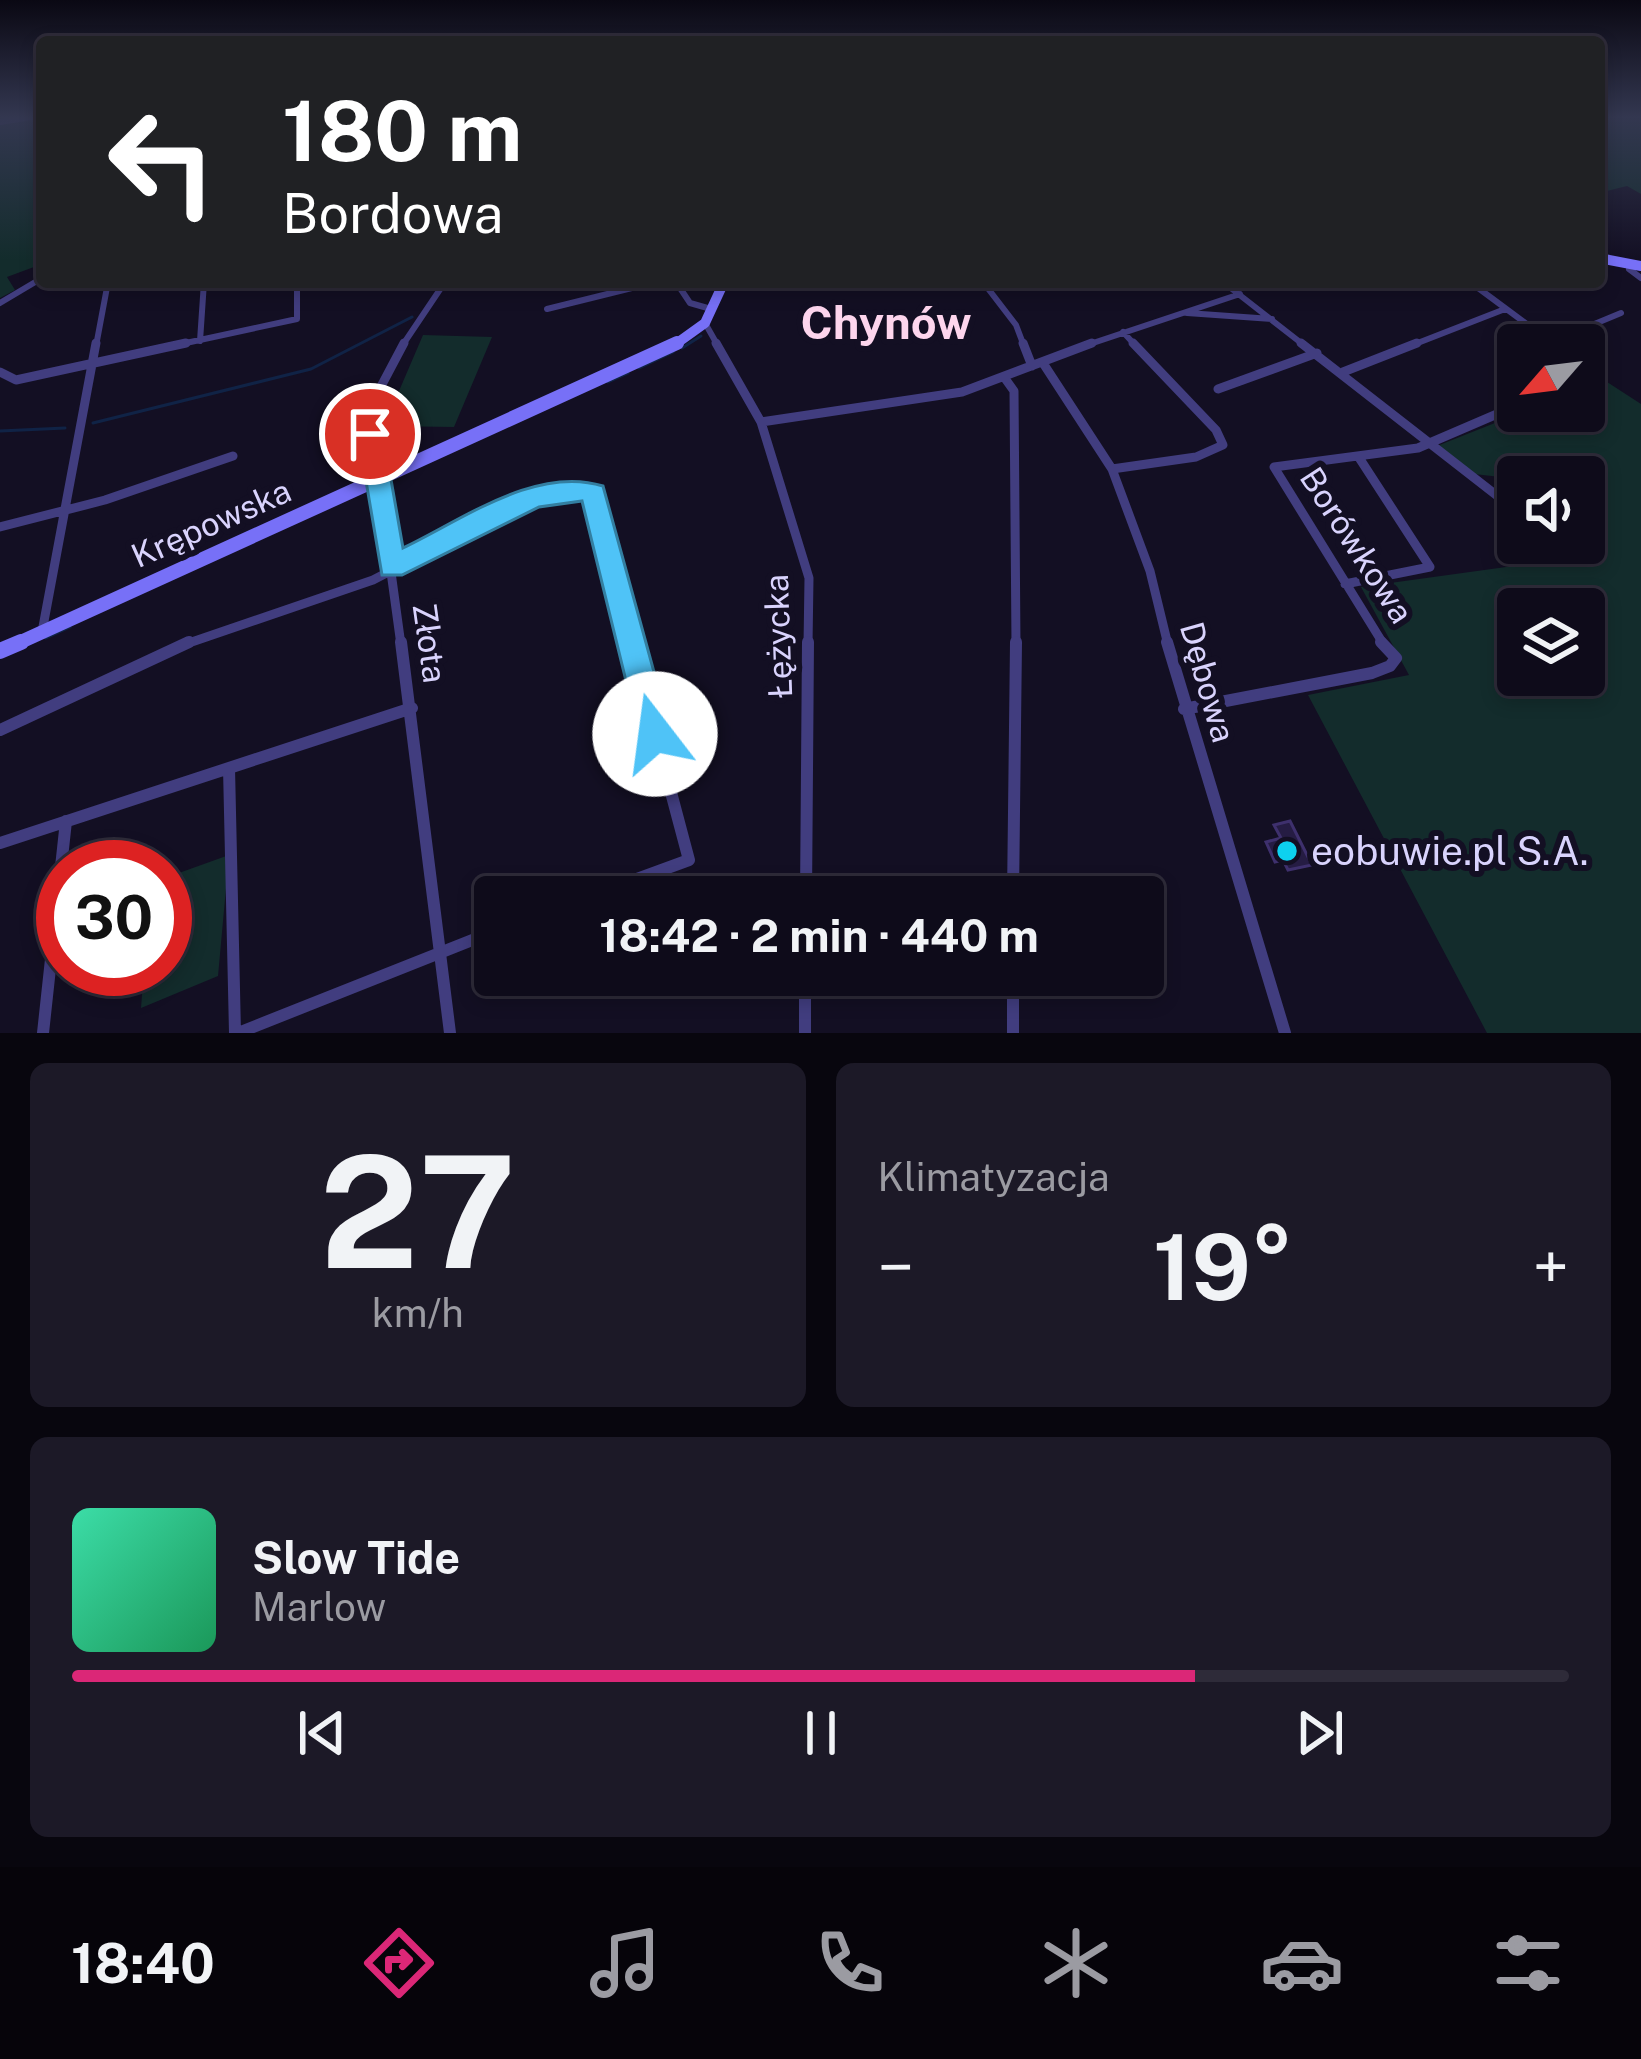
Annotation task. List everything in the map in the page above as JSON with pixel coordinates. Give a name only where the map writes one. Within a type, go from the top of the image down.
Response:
[{"type":"street","points":[[1605,264],[1638,271]]},
{"type":"street","points":[[0,303],[36,282]]},
{"type":"street","points":[[42,632],[107,288]]},
{"type":"street","points":[[200,340],[204,288]]},
{"type":"street","points":[[0,372],[16,380],[297,320],[297,288]]},
{"type":"street","name":"Złota","points":[[441,288],[383,373],[370,437],[412,708],[450,1033]]},
{"type":"street","points":[[547,309],[632,288]]},
{"type":"street","points":[[680,288],[689,303],[708,316],[718,288]]},
{"type":"street","name":"Dębowa","points":[[988,288],[1112,469],[1150,571],[1184,709],[1229,837],[1285,1033]]},
{"type":"street","points":[[1232,288],[1497,496]]},
{"type":"street","points":[[1478,288],[1526,324]]},
{"type":"street","points":[[761,422],[939,398],[1240,294]]},
{"type":"street","points":[[1343,372],[1505,309]]},
{"type":"street","points":[[1179,312],[1272,319]]},
{"type":"street","points":[[1598,324],[1622,313]]},
{"type":"street","name":"Krępowska","points":[[0,651],[673,346],[708,316]]},
{"type":"street","name":"Łężycka","points":[[708,316],[761,422],[809,578],[806,876]]},
{"type":"street","points":[[1112,469],[1196,457],[1223,445],[1216,430],[1123,332]]},
{"type":"street","points":[[1218,388],[1317,353]]},
{"type":"street","points":[[1004,377],[1014,392],[1018,481],[1013,876]]},
{"type":"street","name":"Borówkowa","points":[[1184,709],[1390,666],[1396,658],[1391,647],[1374,634],[1274,467],[1427,444],[1497,413]]},
{"type":"street","points":[[0,527],[64,512],[233,456]]},
{"type":"street","points":[[1346,584],[1430,567],[1358,456]]},
{"type":"street","points":[[0,730],[206,634],[373,580],[392,566],[533,497],[573,489],[594,494],[689,860],[645,876]]},
{"type":"street","points":[[0,843],[412,708]]},
{"type":"street","points":[[229,768],[237,1033],[474,939]]},
{"type":"street","points":[[43,1033],[66,821]]},
{"type":"street","points":[[805,1033],[806,996]]},
{"type":"street","points":[[1013,996],[1013,1033]]},
{"type":"green space","points":[[0,164],[36,164],[36,266],[7,277],[15,290],[0,298]]},
{"type":"green space","points":[[1605,164],[1641,164],[1641,194],[1627,186],[1605,192]]},
{"type":"green space","points":[[423,335],[492,337],[454,427],[384,426]]},
{"type":"green space","points":[[1605,381],[1641,404],[1641,1033],[1487,1033],[1308,695],[1409,675],[1361,587],[1527,564],[1605,564],[1605,456],[1497,456],[1497,477],[1474,474],[1437,446],[1497,422],[1497,432],[1605,432]]},
{"type":"green space","points":[[229,855],[218,976],[192,987],[192,868]]},
{"type":"green space","points":[[142,996],[170,996],[141,1008]]},
{"type":"building","name":"eobuwie.pl S.A.","points":[[1290,821],[1312,865],[1288,870],[1283,860],[1275,862],[1266,842],[1281,838],[1274,825]]},
{"type":"waterway","points":[[93,423],[311,369],[412,317]]},
{"type":"waterway","points":[[682,348],[701,336]]},
{"type":"waterway","points":[[639,368],[673,352]]},
{"type":"waterway","points":[[608,382],[628,373]]},
{"type":"waterway","points":[[0,431],[65,428]]},
{"type":"waterway","points":[[46,638],[70,627]]},
{"type":"place","name":"eobuwie.pl S.A.","points":[[1287,851]]},
{"type":"district","name":"Chynów","points":[[886,322]]},
{"type":"route","points":[[370,434],[392,566],[533,497],[573,489],[594,494],[655,734]]}]
